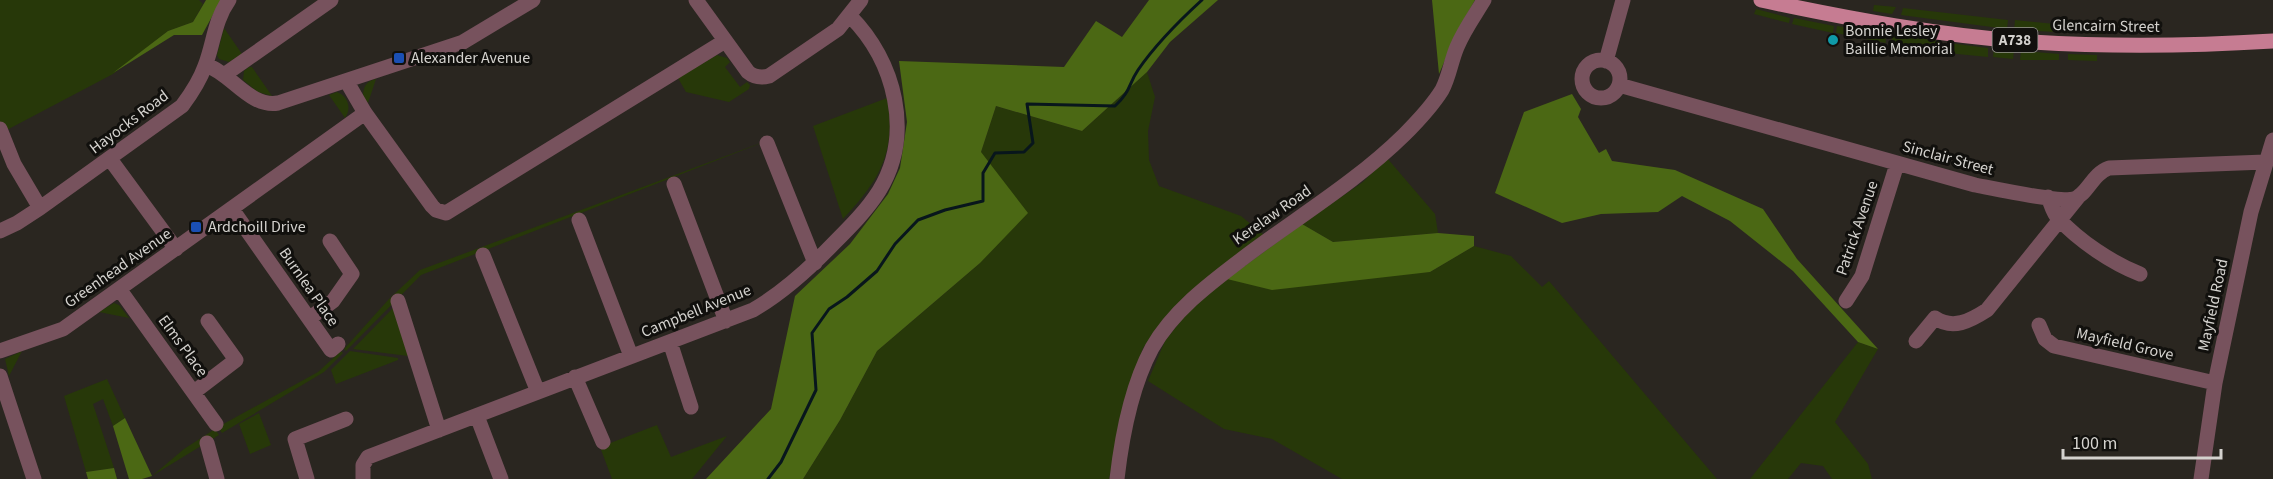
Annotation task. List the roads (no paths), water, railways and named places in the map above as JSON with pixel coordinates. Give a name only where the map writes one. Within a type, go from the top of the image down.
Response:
[{"type":"main road","name":"Glencairn Street","points":[[1761,0],[1850,18],[1977,37],[2030,42],[2151,45],[2273,41]]},
{"type":"street","name":"Hayocks Road","points":[[0,231],[17,224],[182,106],[206,65],[216,21],[229,0]]},
{"type":"street","points":[[224,75],[331,0]]},
{"type":"street","points":[[206,65],[260,101],[273,104],[347,82],[463,42],[533,0]]},
{"type":"street","points":[[696,0],[748,72],[765,77],[838,29],[861,0]]},
{"type":"street","name":"Kerelaw Road","points":[[1117,479],[1132,398],[1142,370],[1167,325],[1224,272],[1357,177],[1404,135],[1431,106],[1443,87],[1456,48],[1484,0]]},
{"type":"street","points":[[1606,61],[1623,0]]},
{"type":"street","name":"Campbell Avenue","points":[[363,479],[363,465],[369,457],[726,321],[764,303],[815,263],[854,222],[879,191],[894,155],[898,135],[891,81],[867,32],[850,16]]},
{"type":"street","points":[[347,82],[365,113],[432,206],[446,213],[725,41]]},
{"type":"street","points":[[1596,61],[1606,61],[1612,64],[1618,72],[1619,85],[1615,92],[1602,98],[1589,94],[1582,80],[1586,68],[1596,61]]},
{"type":"street","name":"Sinclair Street","points":[[1619,85],[1897,164],[1999,190],[2068,200],[2079,196]]},
{"type":"street","name":"Greenhead Avenue","points":[[0,351],[59,332],[365,113]]},
{"type":"street","points":[[0,129],[14,164],[40,208]]},
{"type":"street","name":"Mayfield Road","points":[[2201,479],[2215,383],[2251,212],[2267,178],[2265,162],[2273,140]]},
{"type":"street","points":[[767,143],[815,263]]},
{"type":"street","points":[[110,159],[176,249]]},
{"type":"street","points":[[1916,341],[1935,318],[1953,325],[1987,310],[2095,177],[2109,168],[2265,162]]},
{"type":"street","name":"Patrick Avenue","points":[[1846,301],[1862,276],[1897,164]]},
{"type":"street","points":[[674,184],[726,321]]},
{"type":"street","points":[[2048,197],[2056,217],[2105,256],[2140,274]]},
{"type":"street","name":"Burnlea Place","points":[[232,209],[331,350],[338,344]]},
{"type":"street","points":[[579,220],[631,356]]},
{"type":"street","points":[[310,318],[333,301],[352,274],[330,241]]},
{"type":"street","points":[[483,255],[538,392]]},
{"type":"street","name":"Elms Place","points":[[120,290],[216,424]]},
{"type":"street","points":[[398,301],[438,430]]},
{"type":"street","points":[[194,392],[236,360],[208,321]]},
{"type":"street","name":"Mayfield Grove","points":[[2039,325],[2045,339],[2054,346],[2215,383]]},
{"type":"street","points":[[670,342],[691,407]]},
{"type":"street","points":[[0,376],[34,479]]},
{"type":"street","points":[[575,377],[603,442]]},
{"type":"street","points":[[477,416],[501,479]]},
{"type":"street","points":[[307,479],[295,438],[346,418]]},
{"type":"street","points":[[207,443],[217,479]]},
{"type":"waterway","points":[[768,479],[781,462],[816,390],[812,333],[829,309],[877,271],[895,244],[918,220],[945,210],[983,201],[983,173],[995,153],[1024,152],[1033,143],[1027,104],[1115,106],[1124,96],[1138,70],[1152,51],[1202,0]]},
{"type":"place","name":"Bonnie Lesley Baillie Memorial","points":[[1833,40]]},
{"type":"place","name":"Alexander Avenue","points":[[399,58]]},
{"type":"place","name":"Ardchoill Drive","points":[[196,227]]}]
